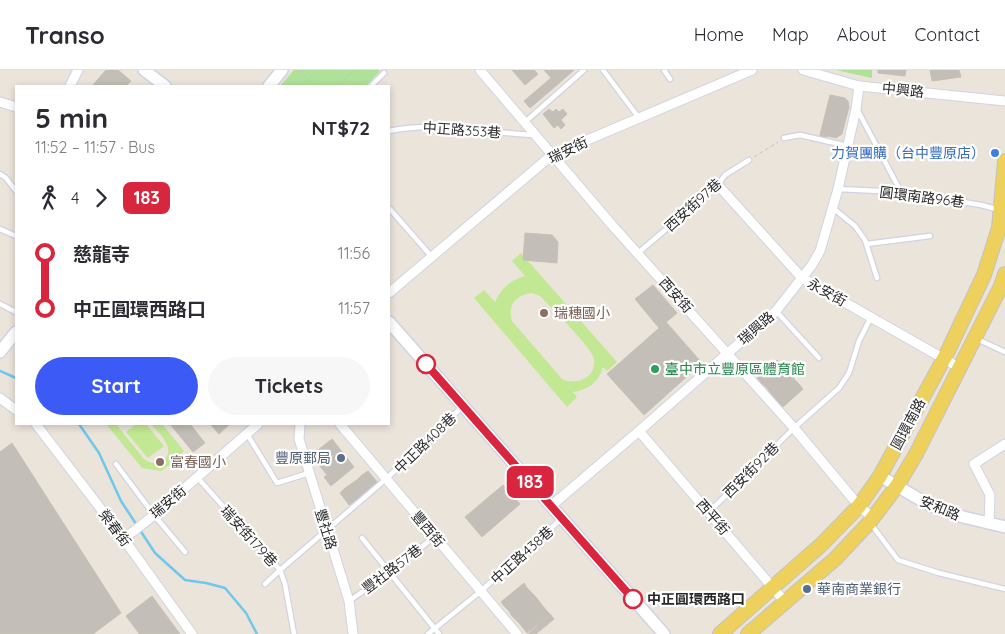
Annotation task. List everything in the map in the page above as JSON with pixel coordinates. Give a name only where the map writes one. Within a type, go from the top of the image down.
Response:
[{"type":"main road","name":"圓環南路","points":[[720,634],[822,544],[859,506],[880,476],[944,358],[984,275],[999,228],[1005,161]]},
{"type":"main road","name":"圓環南路","points":[[748,634],[835,559],[871,520],[897,486],[960,368],[1001,286],[1005,274]]},
{"type":"street","points":[[70,85],[78,70]]},
{"type":"street","points":[[144,70],[164,85]]},
{"type":"street","points":[[270,85],[282,70]]},
{"type":"street","name":"西安街","points":[[480,70],[638,253],[794,428],[871,520]]},
{"type":"street","name":"瑞安街","points":[[390,292],[552,154],[752,70]]},
{"type":"street","name":"中興路","points":[[803,70],[859,86],[1005,101]]},
{"type":"street","name":"瑞興路","points":[[551,506],[640,431],[776,311],[802,278],[820,251],[848,146],[859,86]]},
{"type":"street","points":[[0,102],[15,107]]},
{"type":"street","name":"永安街","points":[[718,185],[802,278],[960,368]]},
{"type":"street","points":[[390,323],[664,634]]},
{"type":"street","points":[[0,352],[15,333]]},
{"type":"street","points":[[0,398],[15,409]]},
{"type":"street","name":"榮春街","points":[[38,425],[192,634]]},
{"type":"street","name":"瑞安街","points":[[123,538],[154,515],[257,425]]},
{"type":"street","name":"豐社路","points":[[300,425],[299,439],[349,601],[353,634]]},
{"type":"street","name":"豐西街","points":[[341,425],[517,634]]},
{"type":"street","name":"西平街","points":[[640,431],[785,602]]},
{"type":"street","points":[[989,524],[990,495],[974,464],[1005,444]]},
{"type":"street","name":"安和路","points":[[880,476],[931,506],[963,518],[1005,528]]},
{"type":"lane","points":[[524,122],[584,70]]},
{"type":"lane","points":[[603,70],[639,118]]},
{"type":"lane","points":[[664,70],[670,79]]},
{"type":"lane","points":[[373,85],[384,73]]},
{"type":"lane","points":[[856,109],[900,192]]},
{"type":"lane","name":"中正路353巷","points":[[390,131],[409,127],[439,127],[503,134],[535,135]]},
{"type":"lane","points":[[784,138],[800,135],[848,146]]},
{"type":"lane","name":"西安街97巷","points":[[638,253],[718,185],[725,175],[749,160]]},
{"type":"lane","points":[[0,174],[6,178],[15,190]]},
{"type":"lane","name":"圓環南路96巷","points":[[838,188],[900,192],[1002,210]]},
{"type":"lane","points":[[832,208],[855,226],[866,240],[877,278]]},
{"type":"lane","points":[[390,209],[431,256]]},
{"type":"lane","points":[[0,229],[15,236]]},
{"type":"lane","points":[[867,244],[930,236]]},
{"type":"lane","points":[[0,304],[15,312]]},
{"type":"lane","points":[[776,311],[819,358]]},
{"type":"lane","name":"西安街92巷","points":[[709,512],[794,428],[842,384],[849,373],[859,341],[871,317]]},
{"type":"lane","points":[[975,338],[1005,352]]},
{"type":"lane","name":"中正路408巷","points":[[326,529],[386,479],[463,406]]},
{"type":"lane","points":[[246,434],[277,483],[309,474]]},
{"type":"lane","points":[[116,464],[154,515],[185,552]]},
{"type":"lane","name":"瑞安街179巷","points":[[197,477],[280,570],[326,529]]},
{"type":"lane","name":"中正路438巷","points":[[428,634],[481,591],[562,518]]},
{"type":"lane","points":[[871,520],[898,560],[939,573],[1005,589]]},
{"type":"lane","name":"豐社路57巷","points":[[349,601],[390,573],[435,536]]},
{"type":"lane","points":[[362,538],[439,634]]},
{"type":"lane","points":[[265,584],[280,570],[285,584],[294,634]]},
{"type":"path","points":[[298,70],[314,85]]},
{"type":"path","points":[[341,85],[354,70]]},
{"type":"path","points":[[749,160],[784,138]]},
{"type":"green space","points":[[294,70],[380,71],[367,85],[281,85]]},
{"type":"green space","points":[[836,70],[872,70],[872,78]]},
{"type":"green space","points":[[521,253],[617,362],[607,371],[603,367],[596,381],[588,387],[573,392],[577,397],[567,407],[474,298],[484,290],[495,302],[507,285],[525,276],[512,261]],"holes":[[[532,293],[540,296],[587,346],[592,354],[594,366],[589,376],[584,379],[573,382],[562,379],[512,321],[511,310],[517,298]]]},
{"type":"green space","points":[[107,425],[117,425],[144,459],[149,462],[159,463],[168,454],[165,440],[152,425],[163,425],[184,451],[178,456],[175,452],[172,463],[161,471],[142,468]]},
{"type":"green space","points":[[135,425],[147,425],[164,446],[148,458],[126,432]]},
{"type":"building","points":[[106,70],[118,70],[131,81],[127,85],[93,85]]},
{"type":"building","points":[[512,70],[534,70],[538,74],[525,85]]},
{"type":"building","points":[[544,70],[574,70],[557,85]]},
{"type":"building","points":[[878,70],[906,70],[905,76],[878,73]]},
{"type":"building","points":[[930,70],[959,70],[961,77],[932,81]]},
{"type":"building","points":[[551,78],[557,85],[530,108],[524,101]]},
{"type":"building","points":[[830,95],[845,98],[848,101],[849,107],[842,134],[836,138],[828,136],[823,140],[820,138],[820,135]]},
{"type":"building","points":[[549,109],[553,112],[556,109],[559,112],[563,109],[567,114],[561,120],[565,125],[561,129],[558,125],[554,128],[543,114]]},
{"type":"building","points":[[525,233],[552,235],[558,242],[557,263],[523,260]]},
{"type":"building","points":[[653,285],[677,313],[659,328],[635,299]]},
{"type":"building","name":"臺中市立豐原區體育館","points":[[666,322],[702,363],[644,415],[607,374]]},
{"type":"building","points":[[777,360],[781,365],[761,383],[757,378]]},
{"type":"building","points":[[781,365],[786,370],[766,387],[761,383]]},
{"type":"building","points":[[786,370],[790,374],[770,392],[766,387]]},
{"type":"building","points":[[790,374],[794,379],[774,397],[770,392]]},
{"type":"building","points":[[794,379],[799,384],[778,402],[774,397]]},
{"type":"building","points":[[799,384],[803,389],[783,407],[778,402]]},
{"type":"building","points":[[171,425],[191,425],[205,443],[193,452]]},
{"type":"building","points":[[211,425],[229,425],[219,434]]},
{"type":"building","points":[[332,439],[354,467],[331,486],[324,477],[327,475],[314,459],[313,454]]},
{"type":"building","points":[[12,443],[121,613],[93,634],[0,634],[0,452]]},
{"type":"building","points":[[368,471],[378,483],[372,488],[362,475]]},
{"type":"building","points":[[362,475],[372,488],[366,492],[357,480]]},
{"type":"building","points":[[357,480],[366,492],[361,496],[351,484]]},
{"type":"building","points":[[351,484],[361,496],[355,501],[345,488]]},
{"type":"building","points":[[503,485],[520,504],[482,537],[465,517]]},
{"type":"building","points":[[345,488],[355,501],[349,505],[340,493]]},
{"type":"building","points":[[524,583],[527,588],[505,607],[501,602]]},
{"type":"building","points":[[527,588],[531,592],[509,611],[505,607]]},
{"type":"building","points":[[531,592],[535,596],[512,616],[509,611]]},
{"type":"building","points":[[152,596],[180,634],[139,634],[126,616]]},
{"type":"building","points":[[535,596],[539,601],[516,620],[512,616]]},
{"type":"building","points":[[539,601],[542,605],[520,624],[516,620]]},
{"type":"building","points":[[542,605],[546,610],[524,629],[520,624]]},
{"type":"building","points":[[546,610],[550,614],[527,633],[524,629]]},
{"type":"building","points":[[550,614],[554,619],[536,634],[528,634]]},
{"type":"waterway","points":[[0,371],[15,378]]},
{"type":"waterway","points":[[80,425],[99,453],[121,501],[155,553],[185,580],[225,588],[246,613],[257,634]]},
{"type":"bus line","name":"183","points":[[426,364],[633,599]]},
{"type":"place","name":"力賀團購（台中豐原店）","points":[[995,153]]},
{"type":"place","name":"瑞穗國小","points":[[544,313]]},
{"type":"place","name":"臺中市立豐原區體育館","points":[[655,369]]},
{"type":"place","name":"豐原郵局","points":[[341,458]]},
{"type":"place","name":"富春國小","points":[[160,462]]},
{"type":"place","name":"華南商業銀行","points":[[807,589]]},
{"type":"place","name":"中正圓環西路口","points":[[633,599]]}]
